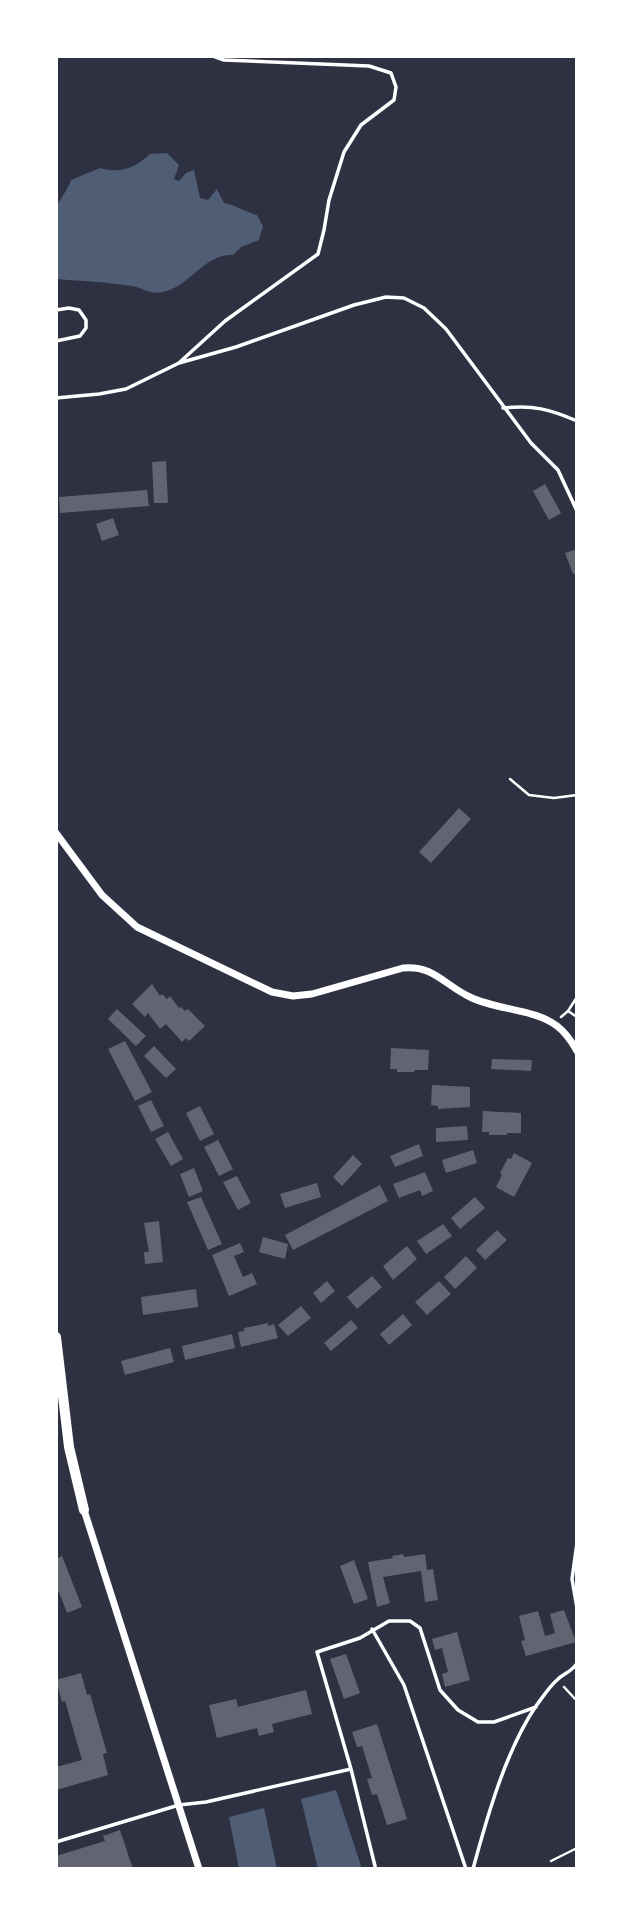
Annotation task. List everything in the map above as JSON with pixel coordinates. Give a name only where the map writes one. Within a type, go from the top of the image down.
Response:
[{"type":"street","points":[[56,833],[103,895],[137,926],[272,992],[293,996],[312,993],[403,968],[416,967],[430,970],[471,998],[543,1018],[571,1040],[577,1051]]},
{"type":"street","points":[[56,1337],[69,1447],[84,1510],[199,1869]]},
{"type":"lane","points":[[179,363],[225,321],[318,254],[329,200],[344,152],[360,125],[394,100],[396,87],[391,73],[369,66],[237,61],[213,56]]},
{"type":"lane","points":[[56,398],[126,389],[179,363],[236,347],[354,305],[386,297],[404,298],[424,308],[446,330],[503,408],[531,443],[558,470],[577,511]]},
{"type":"lane","points":[[56,310],[79,310],[86,320],[86,328],[80,336],[56,341]]},
{"type":"lane","points":[[503,408],[530,406],[556,412],[577,421]]},
{"type":"lane","points":[[577,1543],[572,1579],[577,1608]]},
{"type":"lane","points":[[375,1866],[351,1769],[317,1652],[360,1638],[389,1621],[410,1621],[420,1628],[440,1690],[458,1710],[478,1721],[494,1722],[536,1706]]},
{"type":"lane","points":[[372,1629],[404,1685],[466,1869]]},
{"type":"lane","points":[[473,1869],[484,1829],[521,1733],[536,1706],[556,1680],[573,1670],[577,1663]]},
{"type":"lane","points":[[56,1843],[179,1805],[206,1802],[351,1769]]},
{"type":"path","points":[[510,779],[528,795],[554,798],[577,795]]},
{"type":"path","points":[[553,1024],[568,1011],[577,997]]},
{"type":"path","points":[[568,1011],[577,1017]]},
{"type":"path","points":[[556,1680],[577,1701]]},
{"type":"path","points":[[551,1861],[577,1848]]},
{"type":"water","points":[[167,153],[179,165],[174,179],[179,181],[186,173],[194,170],[200,198],[208,200],[217,189],[224,203],[257,215],[263,226],[259,240],[241,247],[233,255],[213,260],[182,284],[158,293],[123,285],[56,279],[56,208],[71,180],[100,168],[127,168],[150,154]]},
{"type":"water","points":[[336,1790],[362,1869],[318,1869],[301,1799]]},
{"type":"water","points":[[264,1808],[277,1869],[239,1869],[229,1817]]},
{"type":"building","points":[[166,461],[168,503],[154,503],[152,462]]},
{"type":"building","points":[[545,484],[561,513],[549,520],[533,491]]},
{"type":"building","points":[[147,490],[149,506],[60,513],[59,497]]},
{"type":"building","points":[[113,518],[119,535],[102,541],[96,524]]},
{"type":"building","points":[[577,549],[577,573],[573,574],[565,553]]},
{"type":"building","points":[[459,808],[471,819],[431,863],[419,852]]},
{"type":"building","points":[[152,984],[160,996],[162,994],[167,999],[170,996],[179,1008],[185,1011],[188,1009],[205,1026],[189,1041],[186,1038],[182,1042],[166,1024],[160,1029],[148,1013],[145,1017],[132,1004]]},
{"type":"building","points":[[117,1009],[146,1036],[136,1046],[108,1019]]},
{"type":"building","points":[[125,1041],[152,1092],[135,1101],[108,1049]]},
{"type":"building","points":[[154,1046],[176,1069],[166,1078],[144,1056]]},
{"type":"building","points":[[391,1048],[429,1050],[428,1070],[397,1072],[397,1069],[390,1069]]},
{"type":"building","points":[[492,1059],[532,1060],[531,1071],[491,1069]]},
{"type":"building","points":[[432,1085],[470,1087],[470,1107],[438,1109],[438,1106],[431,1105]]},
{"type":"building","points":[[151,1100],[164,1126],[151,1132],[138,1106]]},
{"type":"building","points":[[200,1106],[214,1134],[200,1141],[186,1113]]},
{"type":"building","points":[[483,1111],[521,1113],[521,1133],[489,1135],[489,1132],[482,1132]]},
{"type":"building","points":[[467,1126],[468,1140],[436,1142],[436,1128]]},
{"type":"building","points":[[168,1132],[183,1159],[171,1166],[155,1139]]},
{"type":"building","points":[[218,1140],[233,1169],[219,1176],[204,1147]]},
{"type":"building","points":[[419,1144],[423,1156],[395,1167],[390,1156]]},
{"type":"building","points":[[473,1150],[477,1163],[446,1173],[442,1160]]},
{"type":"building","points":[[514,1153],[532,1163],[514,1197],[496,1187],[502,1175],[500,1173]]},
{"type":"building","points":[[353,1155],[362,1164],[342,1186],[333,1177]]},
{"type":"building","points":[[194,1168],[203,1191],[189,1197],[180,1174]]},
{"type":"building","points":[[425,1172],[433,1191],[422,1196],[420,1190],[399,1198],[393,1184]]},
{"type":"building","points":[[237,1176],[251,1203],[238,1210],[223,1182]]},
{"type":"building","points":[[317,1183],[321,1197],[285,1208],[280,1194]]},
{"type":"building","points":[[380,1185],[388,1201],[293,1250],[285,1235]]},
{"type":"building","points":[[201,1197],[222,1244],[208,1250],[187,1202]]},
{"type":"building","points":[[475,1197],[485,1208],[460,1229],[451,1218]]},
{"type":"building","points":[[159,1221],[163,1262],[145,1264],[144,1252],[149,1252],[144,1223]]},
{"type":"building","points":[[443,1224],[452,1236],[426,1254],[417,1241]]},
{"type":"building","points":[[497,1230],[507,1240],[485,1260],[476,1250]]},
{"type":"building","points":[[263,1237],[288,1244],[285,1259],[259,1252]]},
{"type":"building","points":[[240,1243],[244,1252],[234,1256],[243,1277],[252,1273],[257,1284],[229,1296],[212,1255]]},
{"type":"building","points":[[407,1246],[417,1259],[393,1280],[383,1266]]},
{"type":"building","points":[[466,1256],[477,1268],[455,1289],[444,1277]]},
{"type":"building","points":[[372,1276],[382,1287],[357,1309],[347,1297]]},
{"type":"building","points":[[327,1281],[335,1291],[321,1303],[313,1293]]},
{"type":"building","points":[[439,1281],[451,1294],[427,1315],[415,1302]]},
{"type":"building","points":[[196,1289],[198,1307],[143,1315],[141,1297]]},
{"type":"building","points":[[301,1306],[311,1318],[288,1336],[278,1325]]},
{"type":"building","points":[[403,1314],[412,1325],[389,1345],[380,1334]]},
{"type":"building","points":[[351,1320],[358,1328],[331,1351],[324,1343]]},
{"type":"building","points":[[268,1323],[268,1326],[274,1324],[278,1338],[241,1347],[238,1332],[244,1331],[244,1328]]},
{"type":"building","points":[[232,1334],[235,1348],[185,1360],[182,1346]]},
{"type":"building","points":[[170,1348],[174,1362],[125,1375],[121,1361]]},
{"type":"building","points":[[403,1554],[404,1557],[425,1554],[427,1570],[433,1569],[438,1600],[425,1602],[421,1571],[383,1577],[390,1603],[377,1607],[368,1562]]},
{"type":"building","points":[[62,1556],[82,1607],[67,1613],[59,1592],[56,1594],[56,1559]]},
{"type":"building","points":[[354,1560],[368,1599],[354,1604],[340,1566]]},
{"type":"building","points":[[564,1610],[576,1642],[526,1656],[521,1641],[525,1640],[519,1616],[538,1611],[545,1636],[555,1633],[550,1614]]},
{"type":"building","points":[[457,1632],[470,1680],[445,1687],[442,1674],[448,1672],[442,1648],[435,1650],[432,1639]]},
{"type":"building","points":[[346,1654],[360,1693],[344,1699],[330,1659]]},
{"type":"building","points":[[81,1673],[107,1753],[103,1754],[108,1775],[56,1790],[56,1767],[82,1760],[56,1680]]},
{"type":"building","points":[[306,1690],[312,1714],[272,1724],[274,1732],[259,1736],[257,1728],[217,1738],[209,1705],[236,1699],[238,1707]]},
{"type":"building","points":[[377,1724],[407,1819],[387,1825],[377,1794],[372,1795],[367,1779],[372,1778],[362,1746],[357,1747],[352,1732]]},
{"type":"building","points":[[120,1830],[133,1869],[56,1869],[56,1856],[105,1841],[103,1836]]}]
